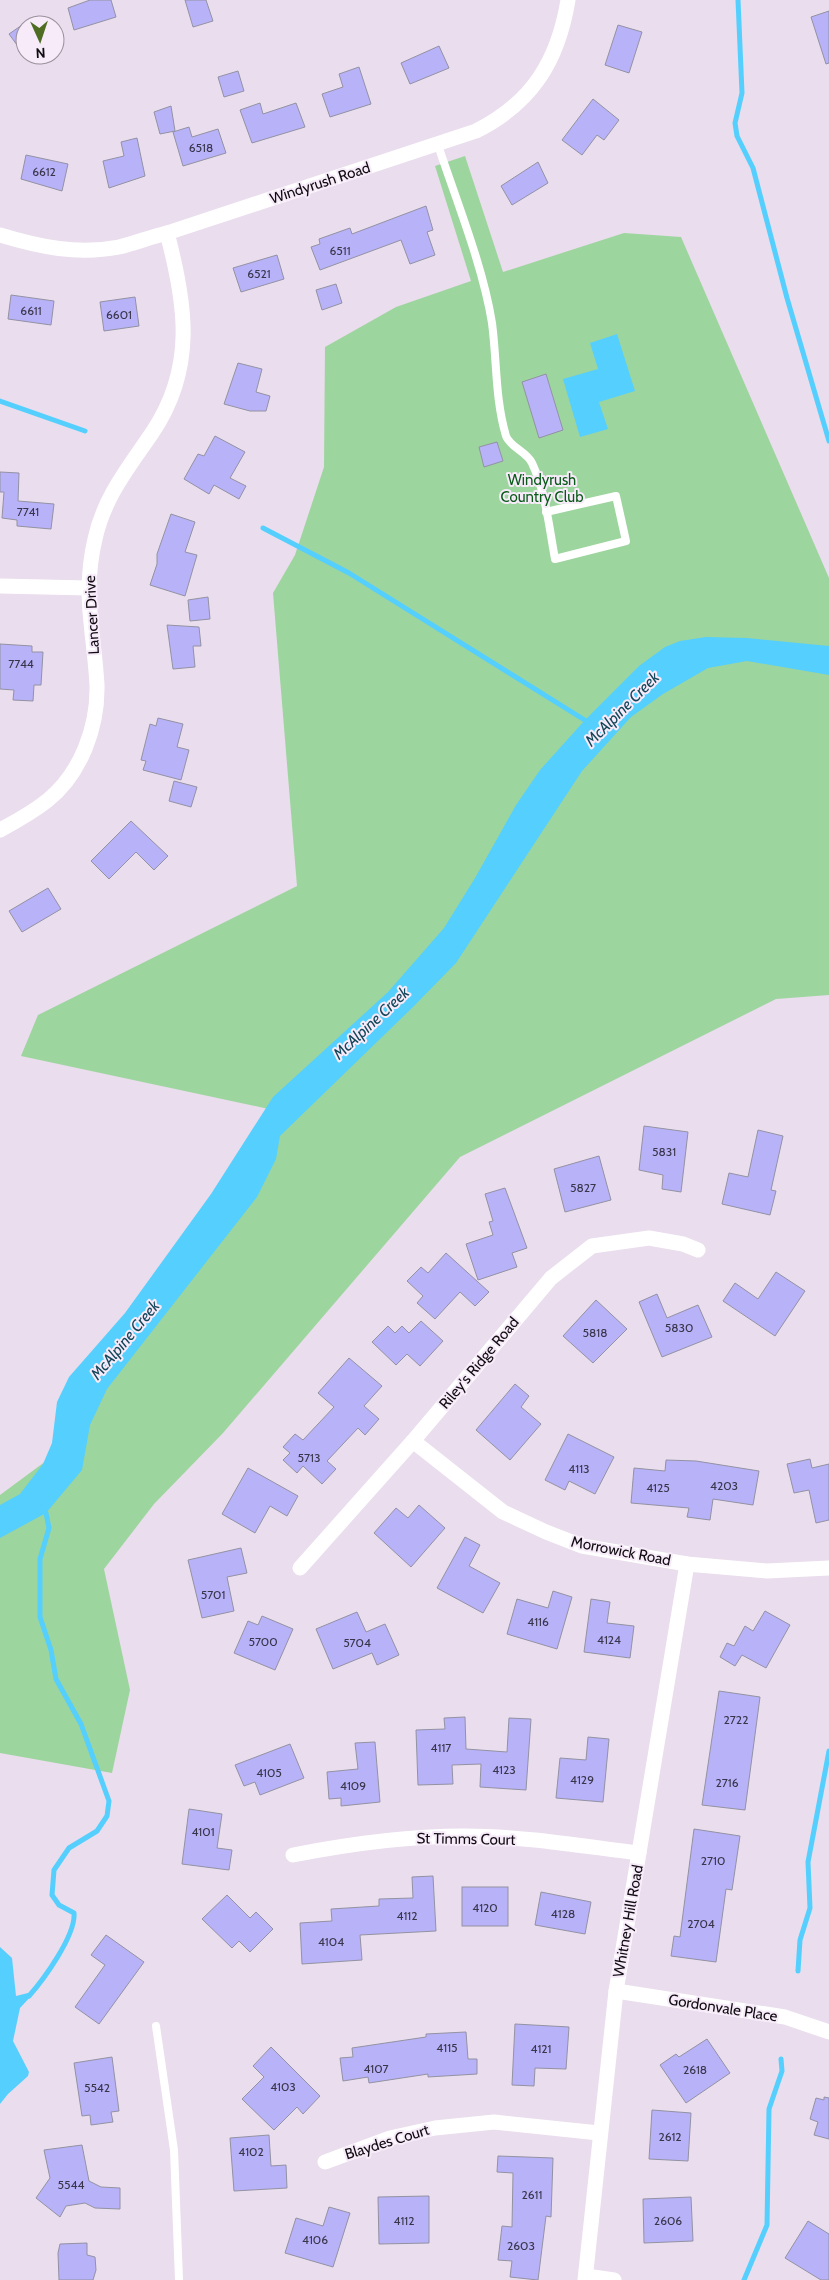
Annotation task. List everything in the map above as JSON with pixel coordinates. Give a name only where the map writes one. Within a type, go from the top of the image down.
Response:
[{"type":"street","name":"Windyrush Road","points":[[0,235],[52,249],[85,250],[118,247],[168,233],[438,145],[490,124],[514,108],[534,87],[556,50],[564,27],[568,0]]},
{"type":"street","name":"Lancer Drive","points":[[0,830],[29,814],[57,791],[81,758],[91,735],[96,710],[97,686],[88,588],[95,538],[105,508],[125,471],[153,432],[168,406],[178,377],[183,347],[183,300],[168,233]]},
{"type":"street","points":[[0,586],[88,588]]},
{"type":"street","name":"Riley's Ridge Road","points":[[300,1568],[412,1441],[551,1278],[592,1246],[649,1238],[683,1244],[698,1250]]},
{"type":"street","name":"Morrowick Road","points":[[412,1441],[503,1512],[582,1546],[687,1564],[767,1571],[829,1568]]},
{"type":"street","name":"Whitney Hill Road","points":[[586,2278],[616,1991],[687,1564]]},
{"type":"street","name":"St Timms Court","points":[[293,1855],[410,1838],[465,1836],[561,1843],[639,1853]]},
{"type":"street","name":"Gordonvale Place","points":[[616,1991],[785,2017],[829,2032]]},
{"type":"street","name":"Blaydes Court","points":[[325,2162],[390,2138],[435,2128],[494,2122],[600,2133]]},
{"type":"street","points":[[586,2278],[614,2280]]},
{"type":"lane","points":[[438,145],[476,257],[492,322],[498,407],[507,439],[531,461],[542,488],[546,512],[554,559],[626,541],[616,496],[546,512]]},
{"type":"lane","points":[[156,2026],[174,2150],[179,2280]]},
{"type":"green space","name":"Windyrush Country Club","points":[[465,156],[503,272],[624,233],[681,237],[829,578],[829,995],[776,999],[460,1157],[223,1433],[154,1504],[104,1569],[130,1690],[112,1773],[0,1753],[0,1495],[46,1461],[278,1111],[21,1056],[38,1015],[297,886],[273,593],[295,555],[324,467],[325,347],[396,307],[471,281],[435,166]]},
{"type":"water","points":[[617,334],[635,391],[599,402],[608,429],[580,437],[563,379],[598,369],[590,343]]},
{"type":"water","name":"McAlpine Creek","points":[[706,637],[747,638],[829,646],[829,675],[747,661],[708,668],[663,694],[631,717],[582,771],[456,963],[280,1136],[276,1159],[257,1197],[107,1389],[90,1425],[82,1470],[46,1513],[0,1538],[0,1505],[20,1494],[43,1464],[52,1443],[57,1402],[69,1377],[125,1313],[211,1194],[273,1097],[388,992],[444,928],[516,805],[540,770],[585,720],[639,666],[665,647],[680,641]]},
{"type":"water","points":[[0,1947],[12,1958],[16,1996],[32,1992],[33,1994],[20,2008],[13,2041],[29,2072],[28,2076],[0,2104]]},
{"type":"building","points":[[90,0],[111,0],[116,17],[74,30],[68,8]]},
{"type":"building","points":[[185,0],[206,0],[213,21],[193,27]]},
{"type":"building","points":[[829,11],[829,63],[826,64],[811,17]]},
{"type":"building","points":[[618,25],[642,32],[629,73],[605,65]]},
{"type":"building","points":[[15,30],[15,42],[9,34]]},
{"type":"building","points":[[439,46],[449,68],[410,84],[401,63]]},
{"type":"building","points":[[359,67],[371,104],[330,117],[322,94],[343,87],[339,74]]},
{"type":"building","points":[[238,71],[244,91],[224,97],[218,77]]},
{"type":"building","points":[[593,99],[619,120],[604,140],[597,135],[582,155],[562,140]]},
{"type":"building","points":[[260,103],[263,114],[296,103],[305,127],[252,143],[240,110]]},
{"type":"building","points":[[171,106],[175,131],[160,134],[154,112]]},
{"type":"building","points":[[189,127],[192,137],[218,129],[226,153],[183,166],[173,132]]},
{"type":"building","points":[[137,138],[145,176],[109,188],[103,161],[124,156],[121,142]]},
{"type":"building","points":[[26,155],[68,164],[62,191],[21,179]]},
{"type":"building","points":[[538,162],[548,183],[512,205],[501,186]]},
{"type":"building","points":[[426,206],[433,230],[427,232],[435,255],[410,264],[401,240],[320,270],[311,247],[320,244],[319,239],[350,228],[352,234]]},
{"type":"building","points":[[277,255],[284,279],[241,292],[233,268]]},
{"type":"building","points":[[336,284],[342,303],[322,310],[316,290]]},
{"type":"building","points":[[11,295],[54,301],[51,325],[8,319]]},
{"type":"building","points":[[135,297],[139,326],[104,331],[100,302]]},
{"type":"building","points":[[238,363],[262,369],[256,392],[270,396],[266,411],[250,411],[224,404]]},
{"type":"building","points":[[546,374],[563,430],[539,438],[522,382]]},
{"type":"building","points":[[215,436],[245,452],[230,478],[246,486],[239,499],[214,485],[209,494],[184,479],[198,454],[204,456]]},
{"type":"building","points":[[497,442],[503,461],[484,467],[479,447]]},
{"type":"building","points":[[0,472],[19,473],[18,501],[54,504],[51,529],[17,526],[17,520],[2,518],[4,492],[0,492]]},
{"type":"building","points":[[171,514],[195,522],[185,552],[197,555],[185,596],[150,585],[157,564],[157,554]]},
{"type":"building","points":[[208,597],[210,619],[190,621],[188,600]]},
{"type":"building","points":[[167,625],[199,627],[201,646],[193,646],[195,667],[173,669]]},
{"type":"building","points":[[0,644],[32,646],[32,652],[43,652],[41,685],[34,685],[33,701],[13,700],[14,690],[0,689]]},
{"type":"building","points":[[158,718],[183,724],[177,747],[189,750],[181,780],[143,770],[146,761],[141,760],[150,724],[156,726]]},
{"type":"building","points":[[174,781],[197,787],[191,807],[169,801]]},
{"type":"building","points":[[131,821],[168,856],[154,870],[136,852],[109,879],[91,861]]},
{"type":"building","points":[[48,888],[61,909],[22,932],[9,911]]},
{"type":"building","points":[[644,1126],[688,1132],[681,1192],[662,1189],[663,1175],[639,1170]]},
{"type":"building","points":[[758,1130],[783,1136],[771,1190],[776,1191],[770,1215],[722,1204],[729,1173],[748,1177]]},
{"type":"building","points":[[599,1156],[611,1200],[565,1212],[554,1169]]},
{"type":"building","points":[[505,1188],[527,1248],[512,1253],[517,1267],[478,1280],[466,1244],[493,1235],[489,1222],[493,1221],[485,1194]]},
{"type":"building","points":[[446,1253],[489,1292],[475,1306],[460,1292],[435,1319],[417,1303],[423,1296],[407,1281],[421,1267],[428,1273]]},
{"type":"building","points":[[776,1272],[805,1291],[775,1336],[723,1301],[735,1283],[758,1299]]},
{"type":"building","points":[[657,1294],[667,1318],[698,1305],[712,1337],[662,1357],[639,1302]]},
{"type":"building","points":[[596,1300],[627,1329],[593,1363],[563,1336]]},
{"type":"building","points":[[421,1321],[443,1341],[420,1366],[407,1354],[396,1365],[372,1342],[388,1326],[395,1333],[402,1326],[409,1333]]},
{"type":"building","points":[[349,1358],[382,1386],[364,1406],[379,1419],[365,1435],[358,1428],[327,1461],[336,1469],[322,1484],[303,1466],[297,1473],[283,1460],[290,1453],[283,1447],[295,1434],[303,1440],[334,1407],[318,1393]]},
{"type":"building","points":[[515,1384],[529,1396],[521,1407],[541,1424],[510,1460],[476,1430]]},
{"type":"building","points":[[568,1434],[614,1457],[595,1494],[569,1481],[565,1490],[545,1480]]},
{"type":"building","points":[[810,1459],[812,1468],[829,1464],[829,1520],[816,1523],[809,1490],[794,1493],[787,1464]]},
{"type":"building","points":[[666,1460],[696,1461],[759,1471],[753,1505],[713,1499],[710,1520],[687,1517],[689,1508],[631,1503],[634,1468],[665,1471]]},
{"type":"building","points":[[248,1468],[298,1496],[287,1516],[270,1506],[255,1533],[222,1514]]},
{"type":"building","points":[[419,1505],[445,1528],[411,1567],[374,1533],[396,1508],[408,1518]]},
{"type":"building","points":[[465,1537],[480,1545],[469,1566],[500,1583],[483,1613],[437,1588]]},
{"type":"building","points":[[241,1548],[247,1573],[227,1577],[234,1611],[202,1618],[188,1560]]},
{"type":"building","points":[[553,1591],[572,1597],[557,1649],[507,1634],[517,1599],[548,1608]]},
{"type":"building","points":[[591,1599],[610,1602],[607,1623],[634,1626],[630,1658],[584,1652]]},
{"type":"building","points":[[765,1611],[790,1625],[766,1668],[742,1655],[735,1666],[720,1657],[727,1643],[734,1646],[745,1626],[753,1631]]},
{"type":"building","points":[[357,1612],[366,1632],[385,1624],[399,1655],[377,1665],[372,1653],[333,1669],[316,1629]]},
{"type":"building","points":[[262,1616],[293,1629],[275,1670],[234,1653],[248,1621],[258,1625]]},
{"type":"building","points":[[719,1691],[760,1697],[745,1810],[702,1805]]},
{"type":"building","points":[[465,1717],[466,1749],[507,1752],[509,1718],[531,1719],[526,1790],[480,1787],[481,1764],[452,1765],[453,1784],[418,1785],[416,1730],[445,1729],[444,1718]]},
{"type":"building","points":[[588,1737],[609,1739],[603,1802],[556,1798],[560,1758],[586,1760]]},
{"type":"building","points":[[375,1742],[380,1802],[341,1806],[341,1798],[329,1799],[327,1772],[358,1769],[355,1743]]},
{"type":"building","points":[[290,1744],[304,1778],[260,1795],[255,1782],[244,1786],[235,1765]]},
{"type":"building","points":[[189,1809],[222,1814],[217,1848],[232,1850],[229,1870],[182,1864]]},
{"type":"building","points":[[694,1829],[740,1836],[732,1890],[726,1889],[716,1962],[671,1956],[674,1936],[680,1937]]},
{"type":"building","points":[[433,1876],[436,1931],[360,1935],[362,1960],[302,1964],[300,1923],[332,1921],[331,1909],[379,1906],[379,1899],[413,1898],[412,1877]]},
{"type":"building","points":[[462,1887],[508,1887],[508,1926],[462,1926]]},
{"type":"building","points":[[541,1892],[591,1902],[585,1934],[535,1925]]},
{"type":"building","points":[[227,1895],[250,1918],[256,1912],[273,1929],[250,1952],[239,1941],[232,1948],[202,1919]]},
{"type":"building","points":[[106,1935],[144,1962],[99,2024],[75,2007],[105,1965],[91,1955]]},
{"type":"building","points":[[515,2024],[569,2027],[566,2069],[535,2068],[534,2086],[512,2085]]},
{"type":"building","points":[[466,2032],[468,2059],[477,2059],[477,2074],[428,2077],[428,2074],[369,2083],[368,2077],[343,2081],[340,2058],[353,2057],[352,2048],[426,2037],[426,2034]]},
{"type":"building","points":[[707,2039],[730,2073],[686,2103],[660,2065],[676,2054],[679,2057]]},
{"type":"building","points":[[271,2047],[320,2096],[303,2114],[297,2107],[274,2130],[242,2099],[264,2077],[253,2066]]},
{"type":"building","points":[[112,2057],[119,2111],[111,2112],[113,2122],[91,2125],[90,2115],[82,2116],[74,2063]]},
{"type":"building","points":[[824,2097],[829,2098],[829,2139],[814,2135],[818,2122],[810,2119],[816,2098],[824,2100]]},
{"type":"building","points":[[652,2110],[691,2113],[688,2161],[649,2159]]},
{"type":"building","points":[[269,2135],[271,2166],[286,2165],[287,2188],[234,2191],[230,2138]]},
{"type":"building","points":[[82,2145],[89,2181],[101,2187],[120,2188],[120,2209],[95,2208],[85,2203],[66,2206],[60,2217],[36,2198],[50,2178],[44,2150]]},
{"type":"building","points":[[498,2156],[553,2158],[551,2217],[546,2216],[538,2280],[510,2277],[512,2261],[498,2260],[502,2226],[512,2227],[513,2173],[497,2172]]},
{"type":"building","points":[[429,2196],[429,2243],[379,2244],[378,2197]]},
{"type":"building","points":[[691,2197],[693,2241],[644,2243],[643,2199]]},
{"type":"building","points":[[329,2207],[350,2213],[333,2267],[285,2253],[296,2218],[323,2226]]},
{"type":"building","points":[[808,2221],[829,2234],[829,2280],[821,2280],[785,2258]]},
{"type":"building","points":[[87,2243],[87,2255],[95,2257],[96,2270],[93,2280],[59,2280],[58,2253],[60,2244]]},
{"type":"waterway","points":[[738,0],[742,93],[735,123],[737,136],[753,168],[787,298],[829,441]]},
{"type":"waterway","points":[[0,401],[85,431]]},
{"type":"waterway","name":"McAlpine Creek","points":[[263,528],[349,573],[591,724]]},
{"type":"waterway","points":[[29,1996],[58,1956],[70,1933],[73,1922],[74,1913],[59,1905],[52,1895],[54,1870],[69,1848],[97,1831],[107,1816],[109,1801],[81,1724],[56,1679],[51,1650],[40,1617],[40,1559],[49,1528],[43,1507]]},
{"type":"waterway","points":[[798,1971],[800,1940],[810,1908],[808,1862],[829,1751]]},
{"type":"waterway","points":[[744,2280],[767,2225],[769,2109],[782,2071],[781,2059]]}]
